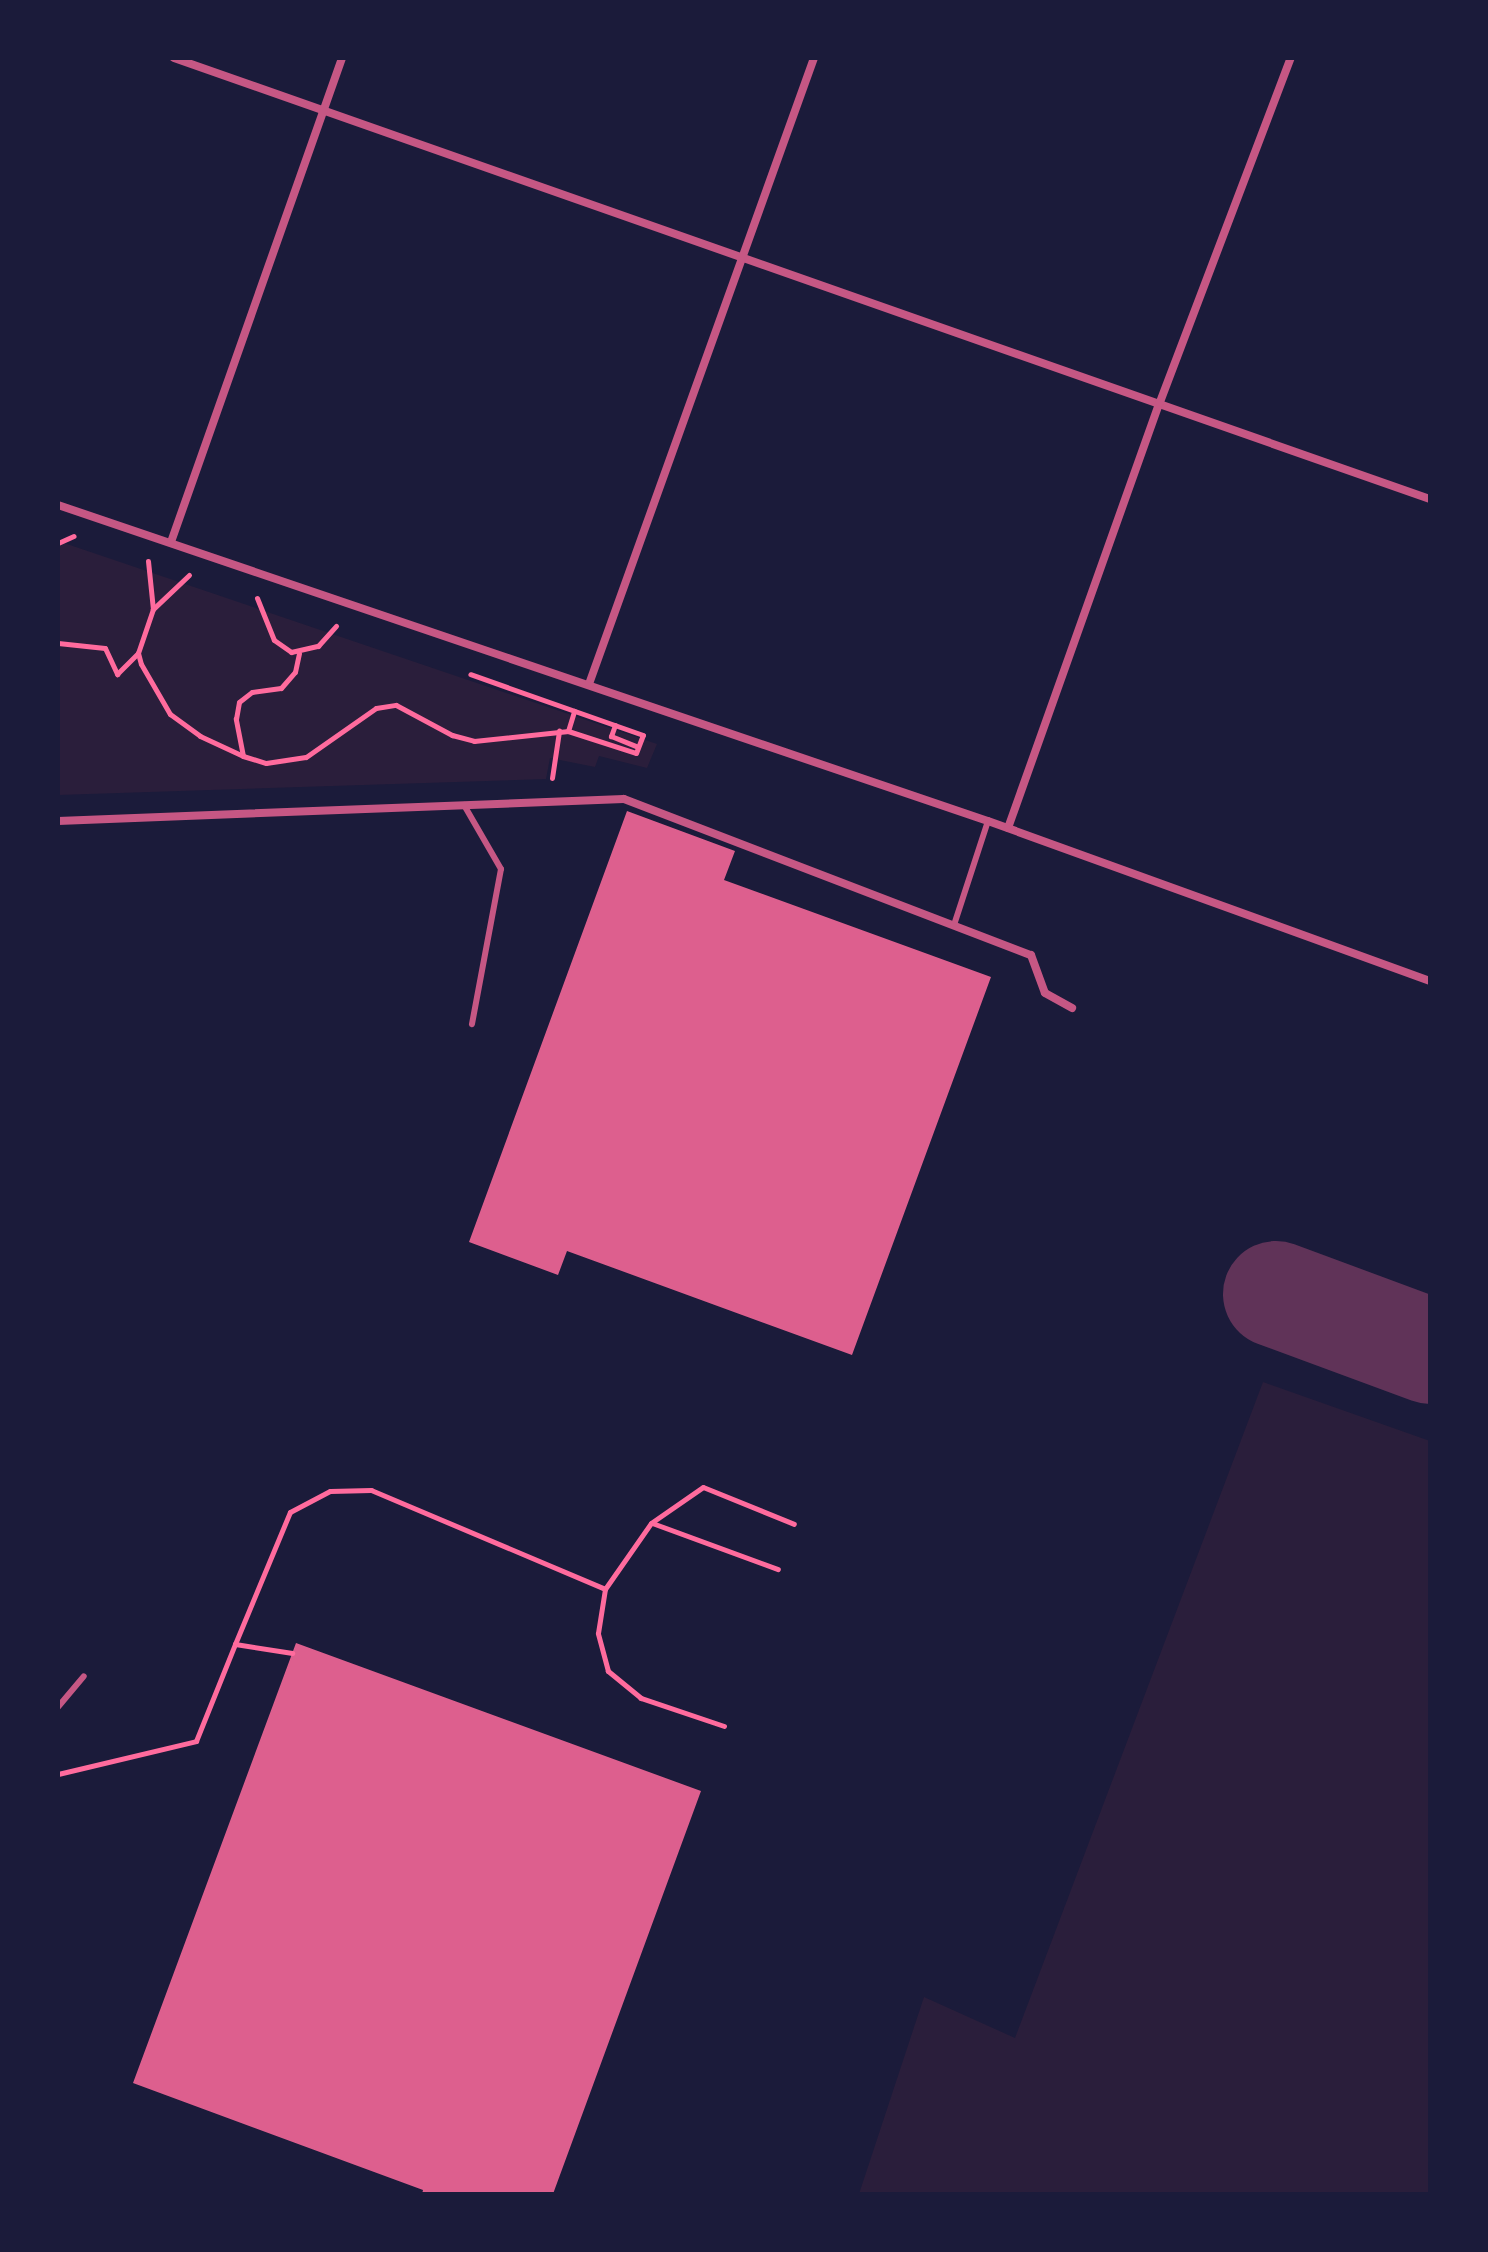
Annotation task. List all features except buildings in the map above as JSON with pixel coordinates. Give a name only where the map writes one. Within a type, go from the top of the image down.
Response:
[{"type":"street","points":[[174,58],[323,112],[745,254],[1430,499]]},
{"type":"street","points":[[171,542],[342,58]]},
{"type":"street","points":[[589,684],[814,58]]},
{"type":"street","points":[[1008,828],[1160,402],[1291,58]]},
{"type":"street","points":[[58,505],[988,821],[1430,981]]},
{"type":"street","points":[[58,821],[624,799],[1031,955],[1045,993],[1072,1008]]},
{"type":"lane","points":[[464,805],[501,869],[472,1024]]},
{"type":"lane","points":[[954,925],[988,821]]},
{"type":"lane","points":[[58,1707],[84,1676]]},
{"type":"path","points":[[58,543],[74,536]]},
{"type":"path","points":[[58,643],[105,648],[117,674],[138,653],[153,609],[148,561]]},
{"type":"path","points":[[153,609],[187,580]]},
{"type":"path","points":[[257,605],[274,640],[299,653],[318,646],[336,626]]},
{"type":"path","points":[[138,653],[146,679],[170,714],[200,736],[266,763],[306,757],[342,736],[376,708],[396,705],[452,735],[474,741],[568,731],[636,753],[643,735]]},
{"type":"path","points":[[243,756],[236,719],[239,702],[252,692],[281,688],[295,672],[299,653]]},
{"type":"path","points":[[568,731],[574,711]]},
{"type":"path","points":[[615,725],[611,736],[638,747]]},
{"type":"path","points":[[554,758],[559,731]]},
{"type":"path","points":[[724,1726],[641,1698],[608,1671],[598,1633],[605,1589],[651,1523],[703,1487],[794,1524]]},
{"type":"path","points":[[58,1774],[196,1741],[290,1512],[330,1491],[371,1490],[605,1589]]},
{"type":"path","points":[[651,1523],[778,1569]]},
{"type":"path","points":[[235,1644],[292,1653]]},
{"type":"shaded area","points":[[58,541],[657,744],[647,768],[599,756],[595,767],[550,758],[546,779],[58,795]]},
{"type":"shaded area","points":[[1263,1382],[1430,1441],[1430,2194],[859,2194],[924,1997],[1015,2038]]},
{"type":"taxiway","points":[[1276,1294],[1430,1351]]}]
